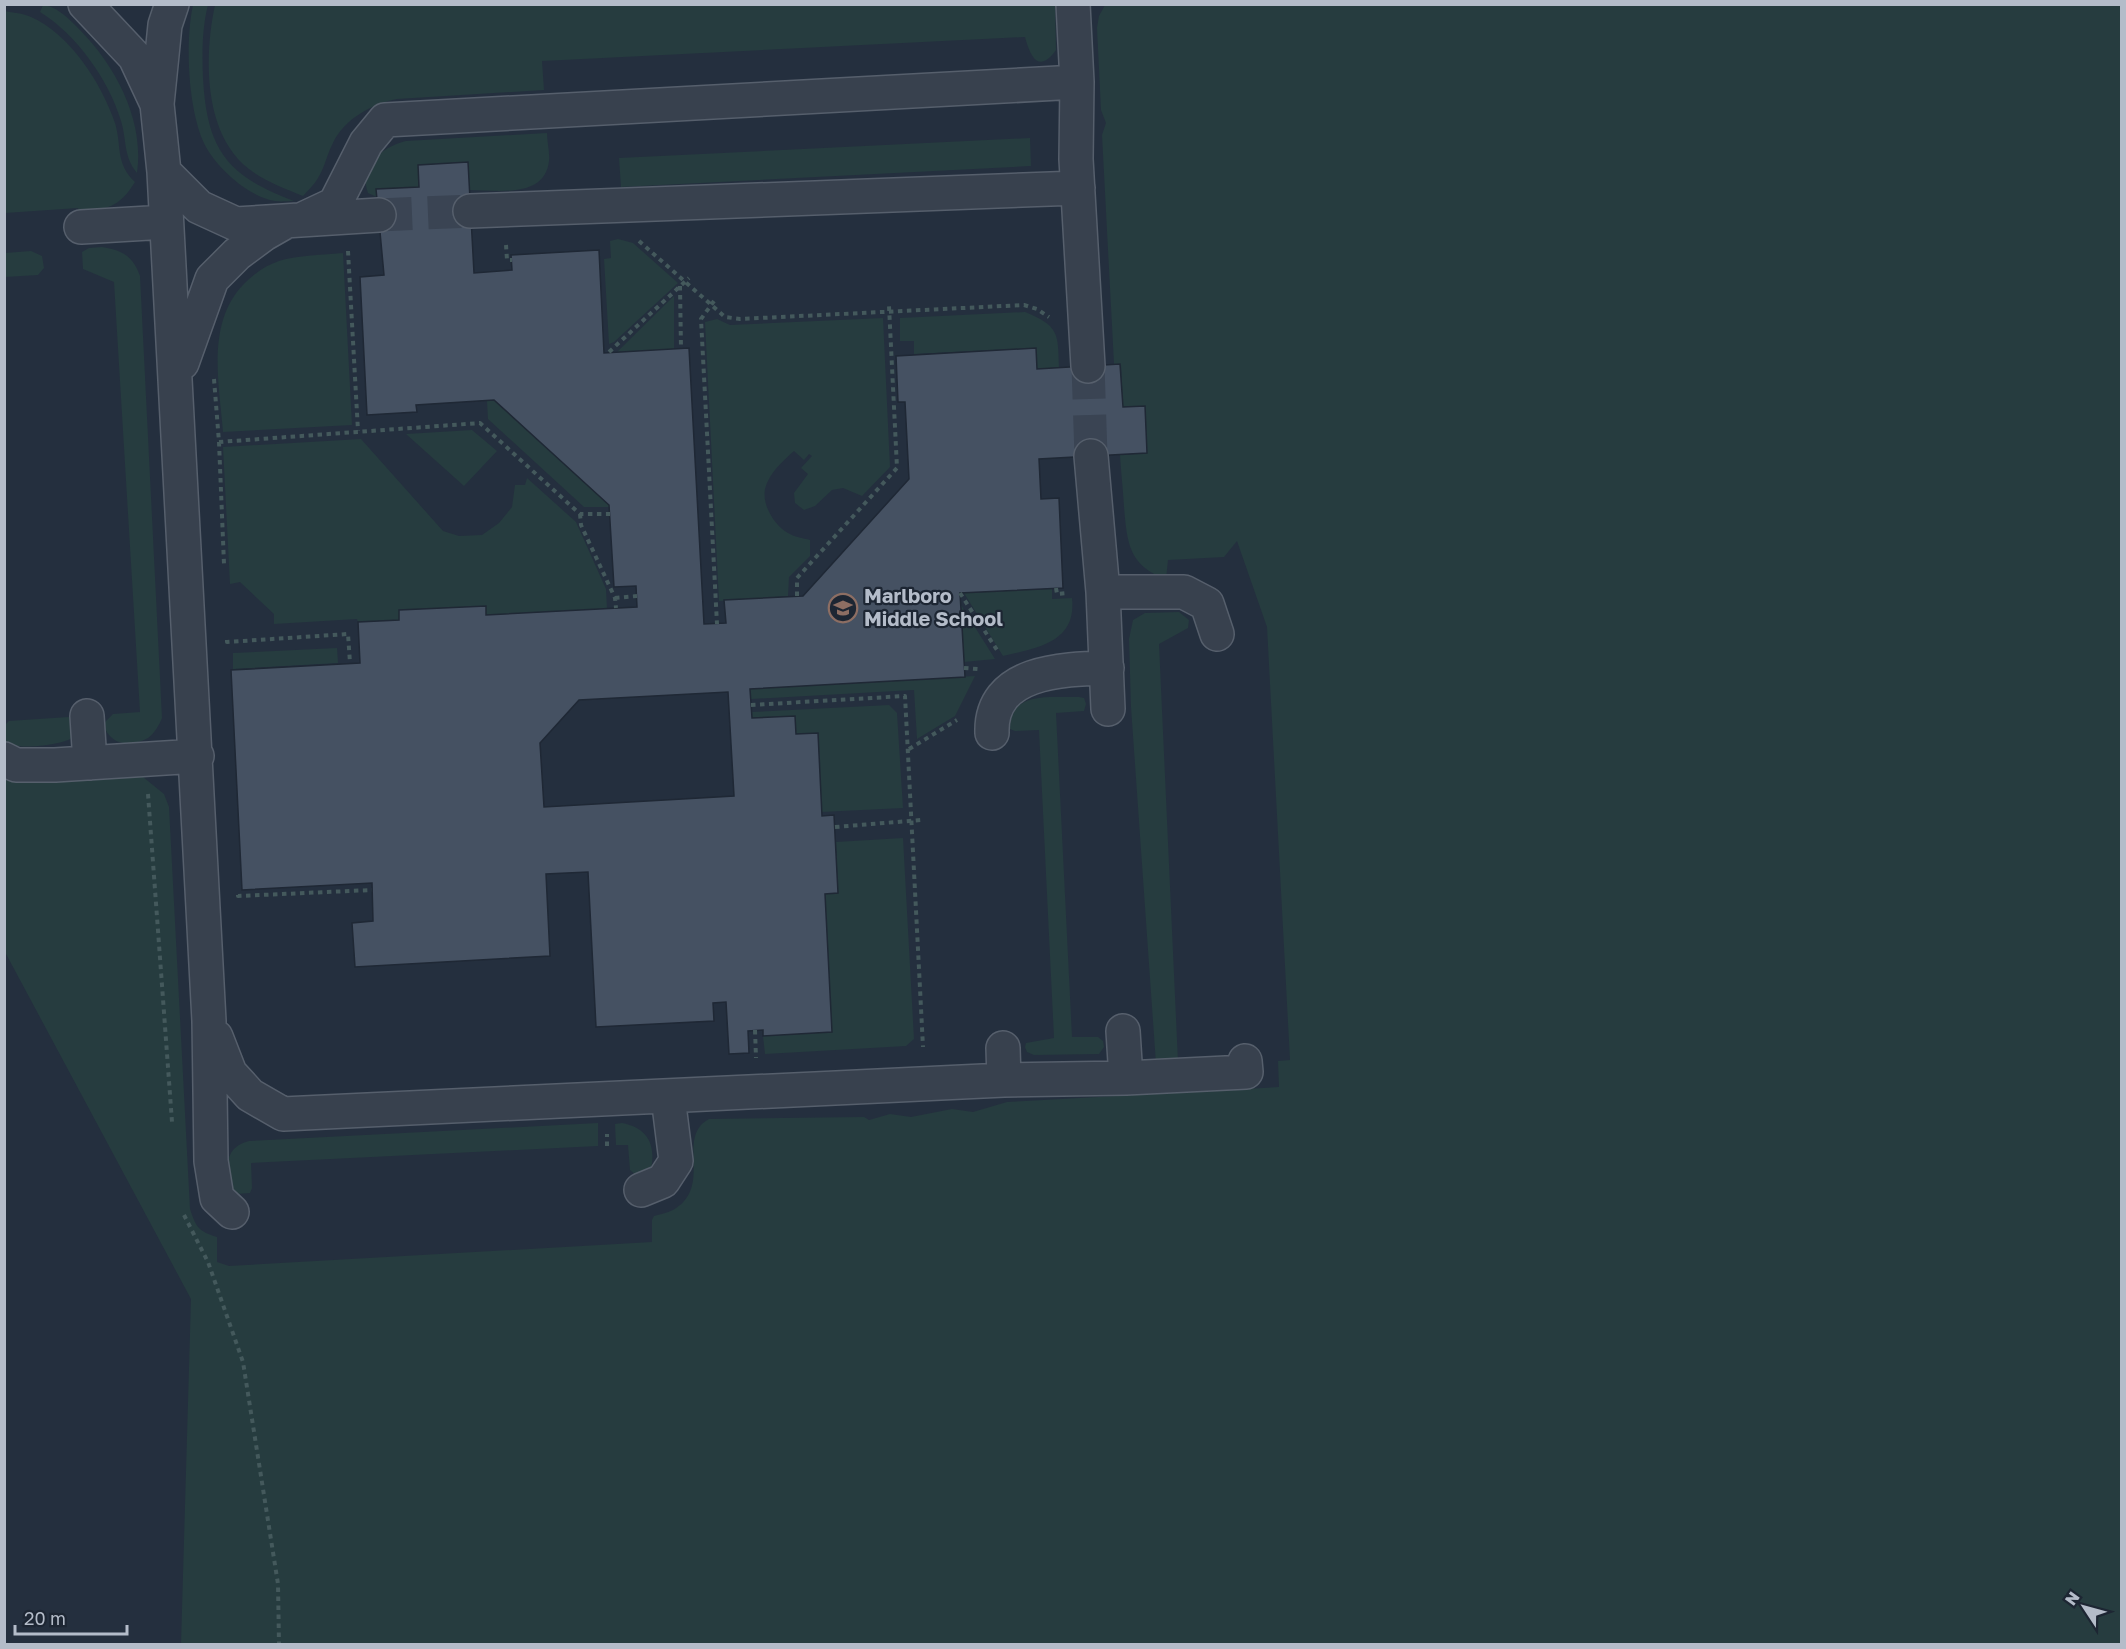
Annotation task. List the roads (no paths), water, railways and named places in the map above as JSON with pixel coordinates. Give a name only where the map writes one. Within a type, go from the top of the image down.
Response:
[{"type":"lane","points":[[85,4],[135,57],[157,104]]},
{"type":"lane","points":[[172,4],[165,25],[157,104],[164,172],[196,756],[209,1021],[211,1161],[217,1198],[232,1212]]},
{"type":"lane","points":[[1072,4],[1077,82],[1076,159],[1088,366]]},
{"type":"lane","points":[[176,382],[212,279],[246,247],[264,234],[334,204],[366,143],[385,120],[1077,82]]},
{"type":"lane","points":[[164,172],[199,207],[236,224],[379,215]]},
{"type":"lane","points":[[470,211],[1078,188]]},
{"type":"lane","points":[[81,227],[166,222]]},
{"type":"lane","points":[[1091,456],[1091,592],[1107,668],[1108,709]]},
{"type":"lane","points":[[1091,592],[1184,592],[1208,604],[1217,634]]},
{"type":"lane","points":[[992,733],[995,710],[1002,696],[1018,683],[1047,673],[1107,668]]},
{"type":"lane","points":[[87,716],[90,763]]},
{"type":"lane","points":[[4,759],[16,765],[196,756]]},
{"type":"lane","points":[[209,1021],[230,1073],[250,1095],[283,1114],[1004,1080],[1126,1078],[1246,1072],[1245,1061]]},
{"type":"lane","points":[[1123,1032],[1126,1078]]},
{"type":"lane","points":[[1003,1048],[1004,1080]]},
{"type":"lane","points":[[641,1190],[663,1181],[675,1161],[668,1096]]},
{"type":"tunnel","points":[[379,215],[470,211]]},
{"type":"tunnel","points":[[1088,366],[1091,456]]},
{"type":"place","name":"Marlboro Middle School","points":[[843,608]]}]
